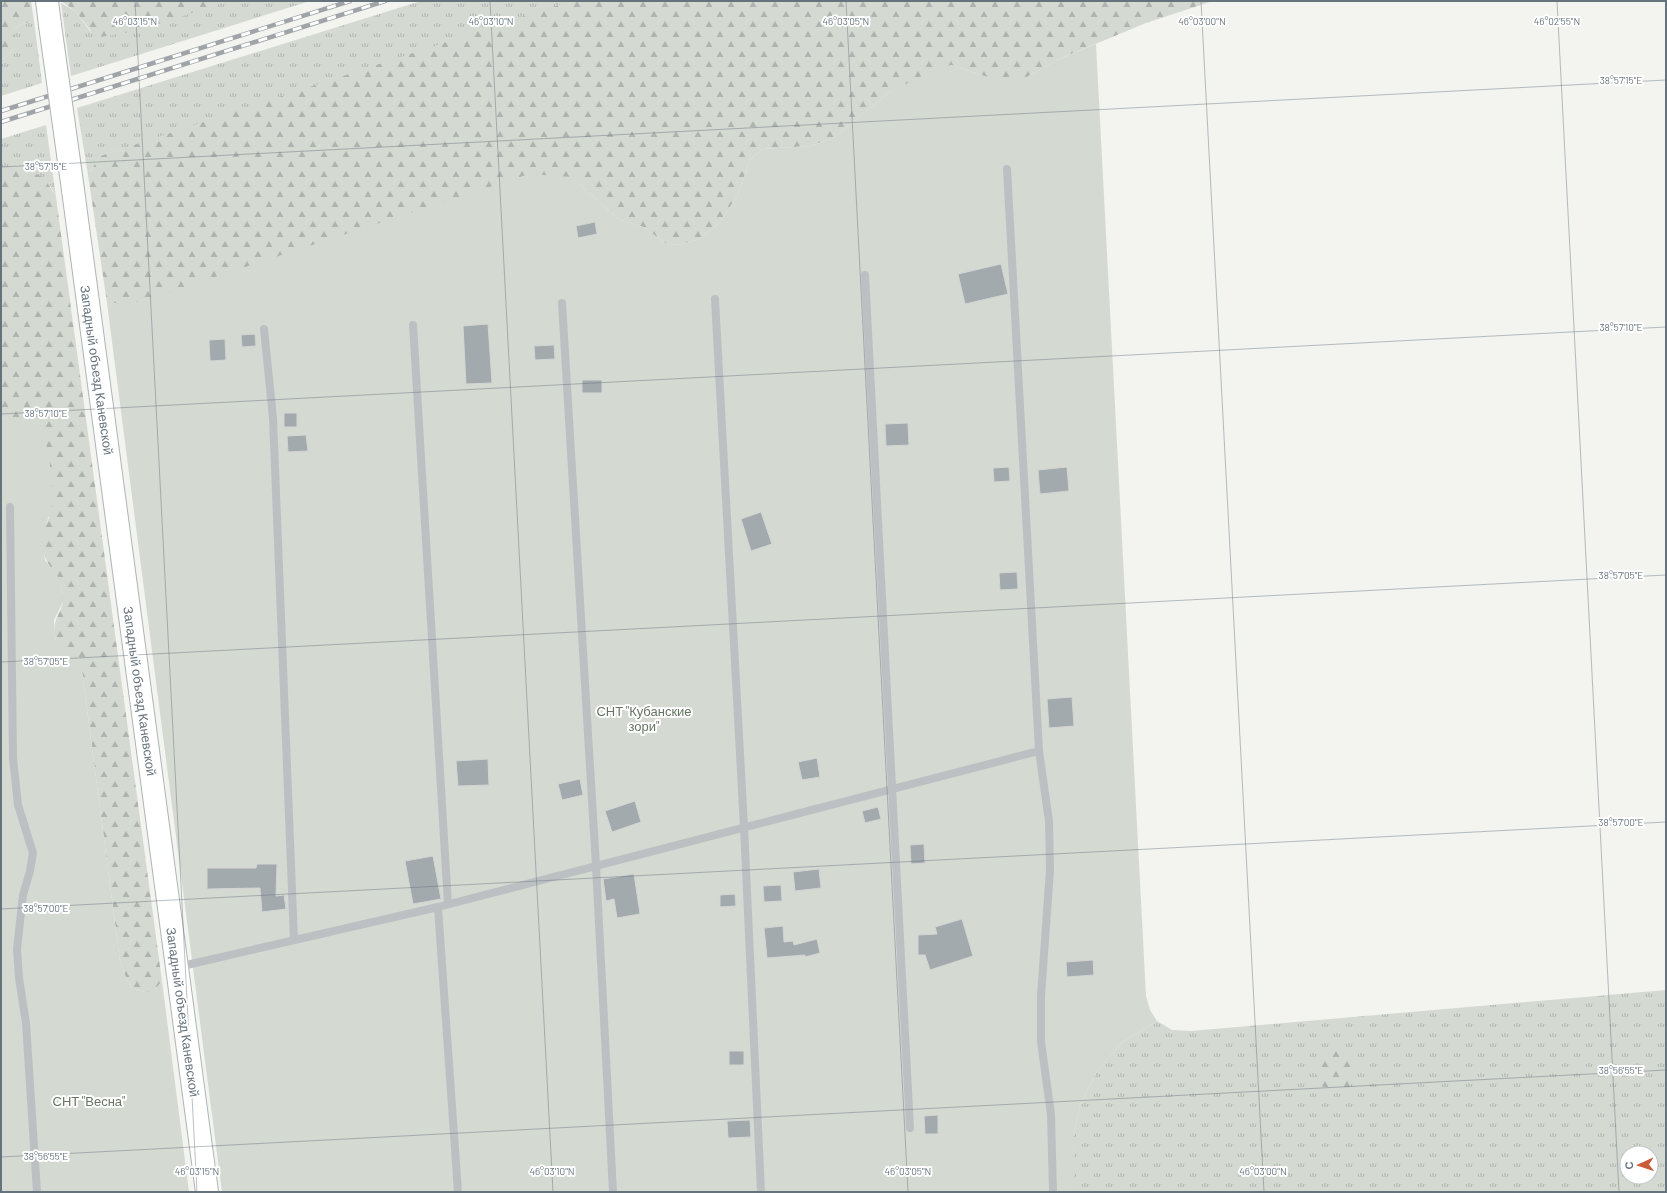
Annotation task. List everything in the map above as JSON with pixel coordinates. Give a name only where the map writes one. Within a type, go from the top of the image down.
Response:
[{"type":"main road","name":"Западный объезд Каневской","points":[[46,1],[73,190],[207,1192]]},
{"type":"lane","points":[[1007,169],[1039,750],[1049,822],[1050,870],[1041,996],[1041,1042],[1051,1114],[1053,1192]]},
{"type":"lane","points":[[865,275],[910,1128]]},
{"type":"lane","points":[[715,299],[744,827],[761,1192]]},
{"type":"lane","points":[[562,303],[596,866],[613,1192]]},
{"type":"lane","points":[[413,324],[448,904]]},
{"type":"lane","points":[[264,329],[273,418],[294,940]]},
{"type":"lane","points":[[10,507],[13,758],[18,805],[33,853],[30,872],[23,895],[17,950],[19,978],[26,1023],[37,1192]]},
{"type":"lane","points":[[177,967],[438,907],[1039,750]]},
{"type":"lane","points":[[438,907],[458,1192]]},
{"type":"green space","points":[[1,1],[31,1],[34,21],[22,24],[14,29],[14,49],[1,61]]},
{"type":"green space","points":[[61,1],[228,1],[145,28],[96,37],[75,11]]},
{"type":"green space","points":[[228,1],[310,1],[71,76],[61,3],[75,11],[90,31],[135,30]]},
{"type":"green space","points":[[421,1],[594,1],[100,156],[88,175],[77,108]]},
{"type":"green space","points":[[571,1],[1213,1],[1146,23],[1059,59],[1027,77],[987,77],[951,65],[888,93],[834,138],[810,146],[762,149],[750,160],[738,195],[719,223],[699,239],[683,244],[668,245],[643,227],[618,219],[572,177],[135,303],[107,303],[88,175],[100,156]]},
{"type":"green space","points":[[34,21],[42,83],[1,96],[1,61],[14,49],[14,29],[22,24]]},
{"type":"green space","name":"СНТ \"Кубанские зори\"","points":[[1096,44],[1146,996],[1150,1010],[1157,1021],[1121,1043],[1096,1073],[1080,1105],[1073,1137],[1075,1192],[222,1192],[107,303],[135,303],[529,174],[572,177],[618,219],[643,227],[668,245],[683,244],[699,239],[719,223],[738,195],[750,160],[762,149],[810,146],[834,138],[888,93],[930,72],[951,65],[987,77],[1027,77],[1059,59]]},
{"type":"green space","points":[[46,125],[56,197],[50,185],[1,170],[1,139]]},
{"type":"green space","points":[[19,168],[33,172],[42,177],[49,184],[56,197],[162,981],[153,992],[145,992],[134,988],[127,980],[120,961],[82,671],[62,650],[55,637],[54,630],[56,620],[62,607],[63,599],[60,583],[42,550],[42,536],[49,518],[7,417],[1,421],[1,170]]},
{"type":"green space","name":"СНТ \"Весна\"","points":[[7,417],[23,418],[41,432],[49,452],[53,502],[41,541],[45,560],[59,578],[64,600],[54,620],[55,638],[62,650],[75,654],[82,671],[120,961],[127,980],[134,988],[145,992],[153,992],[162,981],[189,1192],[1,1192],[1,421]]},
{"type":"green space","points":[[1666,990],[1666,1192],[1074,1192],[1073,1137],[1080,1105],[1096,1073],[1121,1043],[1157,1021],[1172,1030],[1191,1031]]},
{"type":"green space","points":[[1343,1051],[1351,1055],[1353,1067],[1352,1079],[1349,1087],[1338,1090],[1330,1090],[1320,1083],[1317,1078],[1315,1069],[1316,1064],[1322,1056],[1327,1053]]},
{"type":"building","points":[[595,222],[597,234],[578,238],[576,226]]},
{"type":"building","points":[[1001,264],[1008,294],[965,304],[958,274]]},
{"type":"building","points":[[488,324],[492,383],[466,384],[463,326]]},
{"type":"building","points":[[255,334],[256,346],[242,347],[241,335]]},
{"type":"building","points":[[225,339],[226,360],[210,361],[209,340]]},
{"type":"building","points":[[554,345],[555,359],[535,360],[534,346]]},
{"type":"building","points":[[582,380],[602,380],[602,393],[582,393]]},
{"type":"building","points":[[284,413],[297,413],[297,427],[284,427]]},
{"type":"building","points":[[908,423],[909,445],[886,446],[885,424]]},
{"type":"building","points":[[306,435],[308,451],[288,452],[287,436]]},
{"type":"building","points":[[1009,467],[1010,481],[994,482],[993,468]]},
{"type":"building","points":[[1067,467],[1069,491],[1040,494],[1038,470]]},
{"type":"building","points":[[761,512],[772,544],[751,551],[741,519]]},
{"type":"building","points":[[1017,572],[1018,589],[1000,590],[999,573]]},
{"type":"building","points":[[1072,697],[1074,726],[1049,728],[1047,699]]},
{"type":"building","points":[[817,758],[820,777],[802,780],[798,762]]},
{"type":"building","points":[[488,759],[489,785],[458,786],[456,761]]},
{"type":"building","points":[[580,779],[583,795],[562,800],[558,784]]},
{"type":"building","points":[[635,801],[641,822],[612,832],[605,811]]},
{"type":"building","points":[[878,807],[881,819],[865,823],[862,811]]},
{"type":"building","points":[[924,844],[925,863],[911,864],[910,845]]},
{"type":"building","points":[[433,856],[441,899],[413,904],[405,861]]},
{"type":"building","points":[[257,864],[277,864],[276,896],[284,895],[286,909],[262,912],[260,888],[207,889],[207,868],[256,868]]},
{"type":"building","points":[[819,869],[821,888],[795,891],[793,872]]},
{"type":"building","points":[[634,874],[640,914],[617,918],[614,899],[606,901],[603,879]]},
{"type":"building","points":[[781,885],[782,901],[764,902],[763,886]]},
{"type":"building","points":[[735,894],[736,906],[720,907],[720,895]]},
{"type":"building","points":[[962,919],[973,956],[930,970],[925,955],[918,955],[918,935],[937,934],[935,927]]},
{"type":"building","points":[[783,926],[784,942],[793,941],[794,945],[817,939],[820,953],[805,957],[805,955],[767,958],[764,928]]},
{"type":"building","points":[[1093,960],[1094,975],[1067,977],[1066,962]]},
{"type":"building","points":[[729,1051],[744,1051],[744,1065],[729,1065]]},
{"type":"building","points":[[938,1115],[938,1134],[925,1134],[924,1116]]},
{"type":"building","points":[[750,1120],[751,1137],[728,1138],[727,1121]]},
{"type":"railway","points":[[1,111],[350,1]]},
{"type":"railway","points":[[1,122],[385,1]]}]
